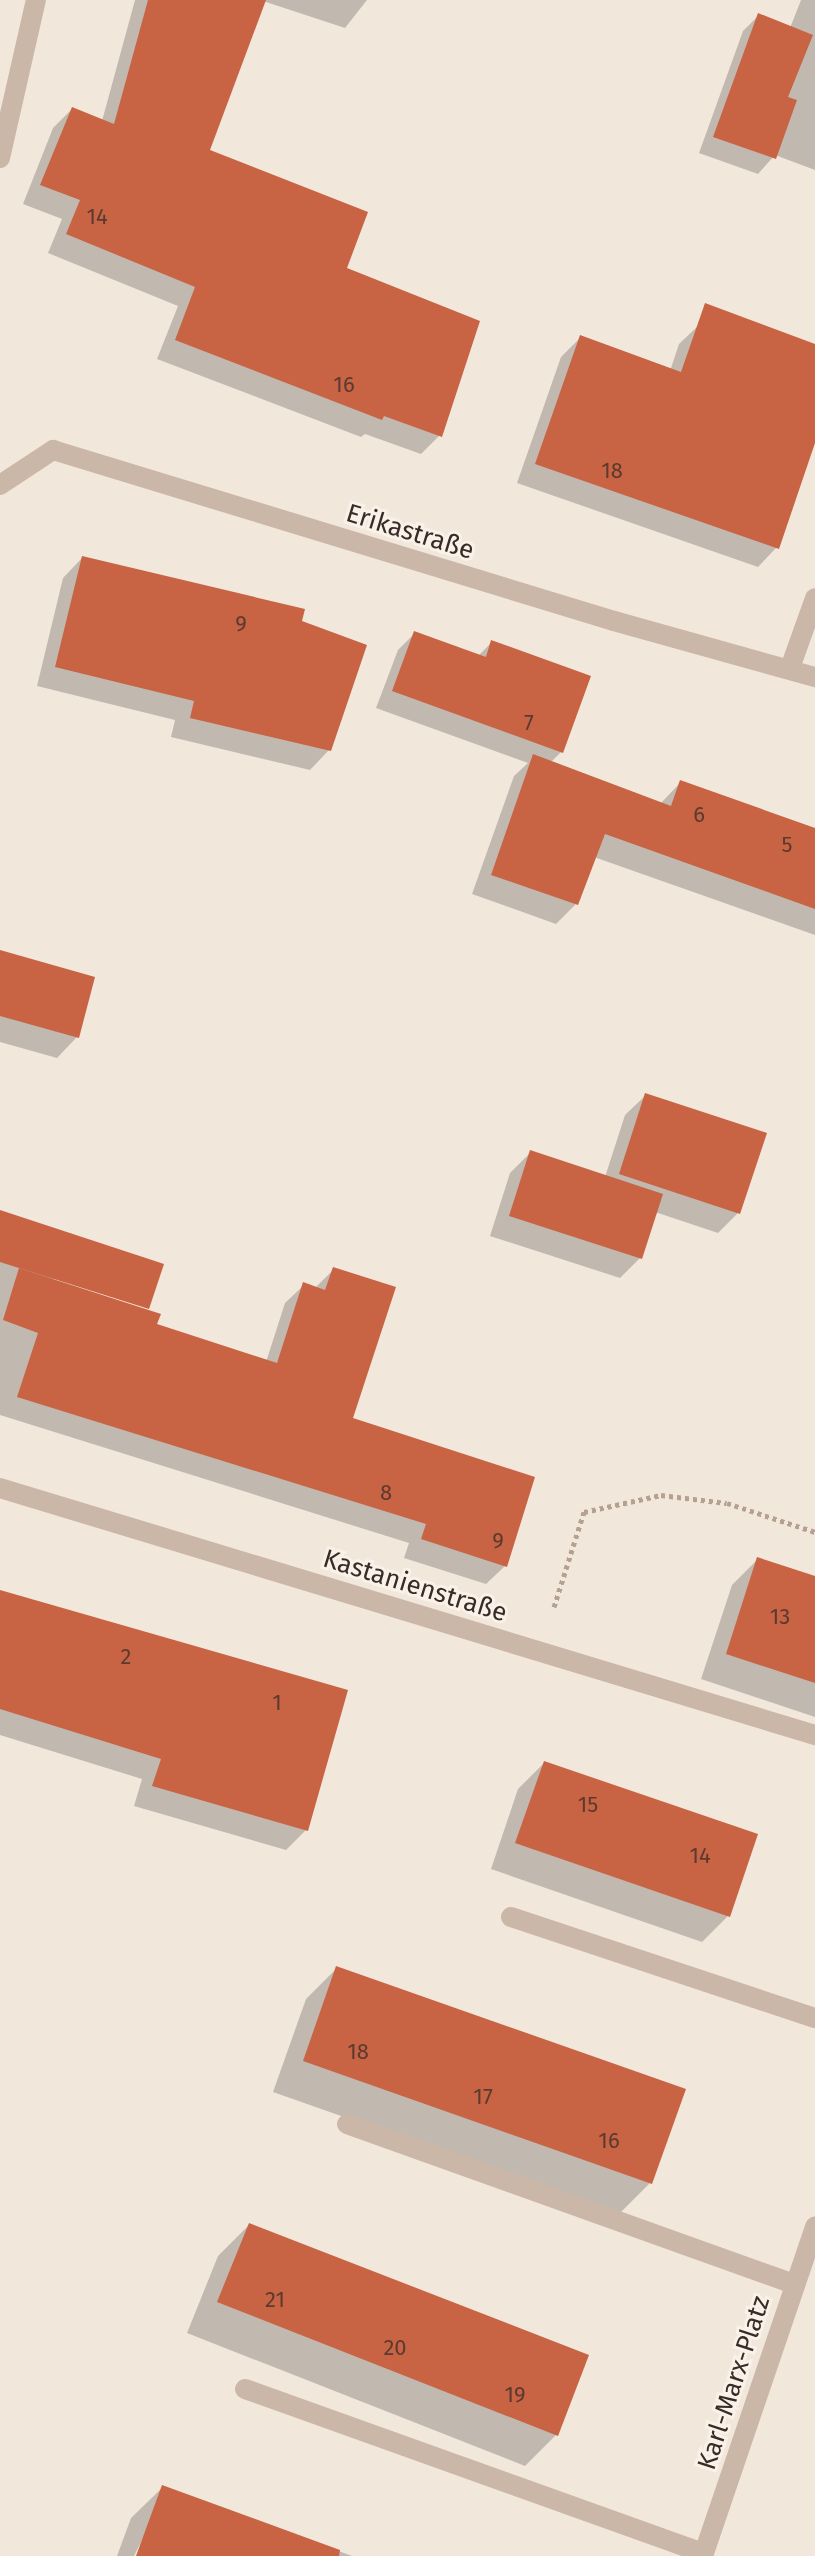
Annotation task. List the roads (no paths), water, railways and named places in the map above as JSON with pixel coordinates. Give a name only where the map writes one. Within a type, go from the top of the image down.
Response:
[{"type":"street","points":[[0,158],[36,0]]},
{"type":"street","name":"Erikastraße","points":[[0,485],[53,450],[614,621],[815,677]]},
{"type":"street","points":[[790,668],[815,598]]},
{"type":"street","name":"Kastanienstraße","points":[[0,1488],[815,1735]]},
{"type":"street","points":[[511,1917],[815,2018]]},
{"type":"street","points":[[347,2124],[793,2284]]},
{"type":"street","name":"Karl-Marx-Platz","points":[[704,2554],[793,2284],[815,2227]]},
{"type":"street","points":[[245,2389],[704,2554]]}]
